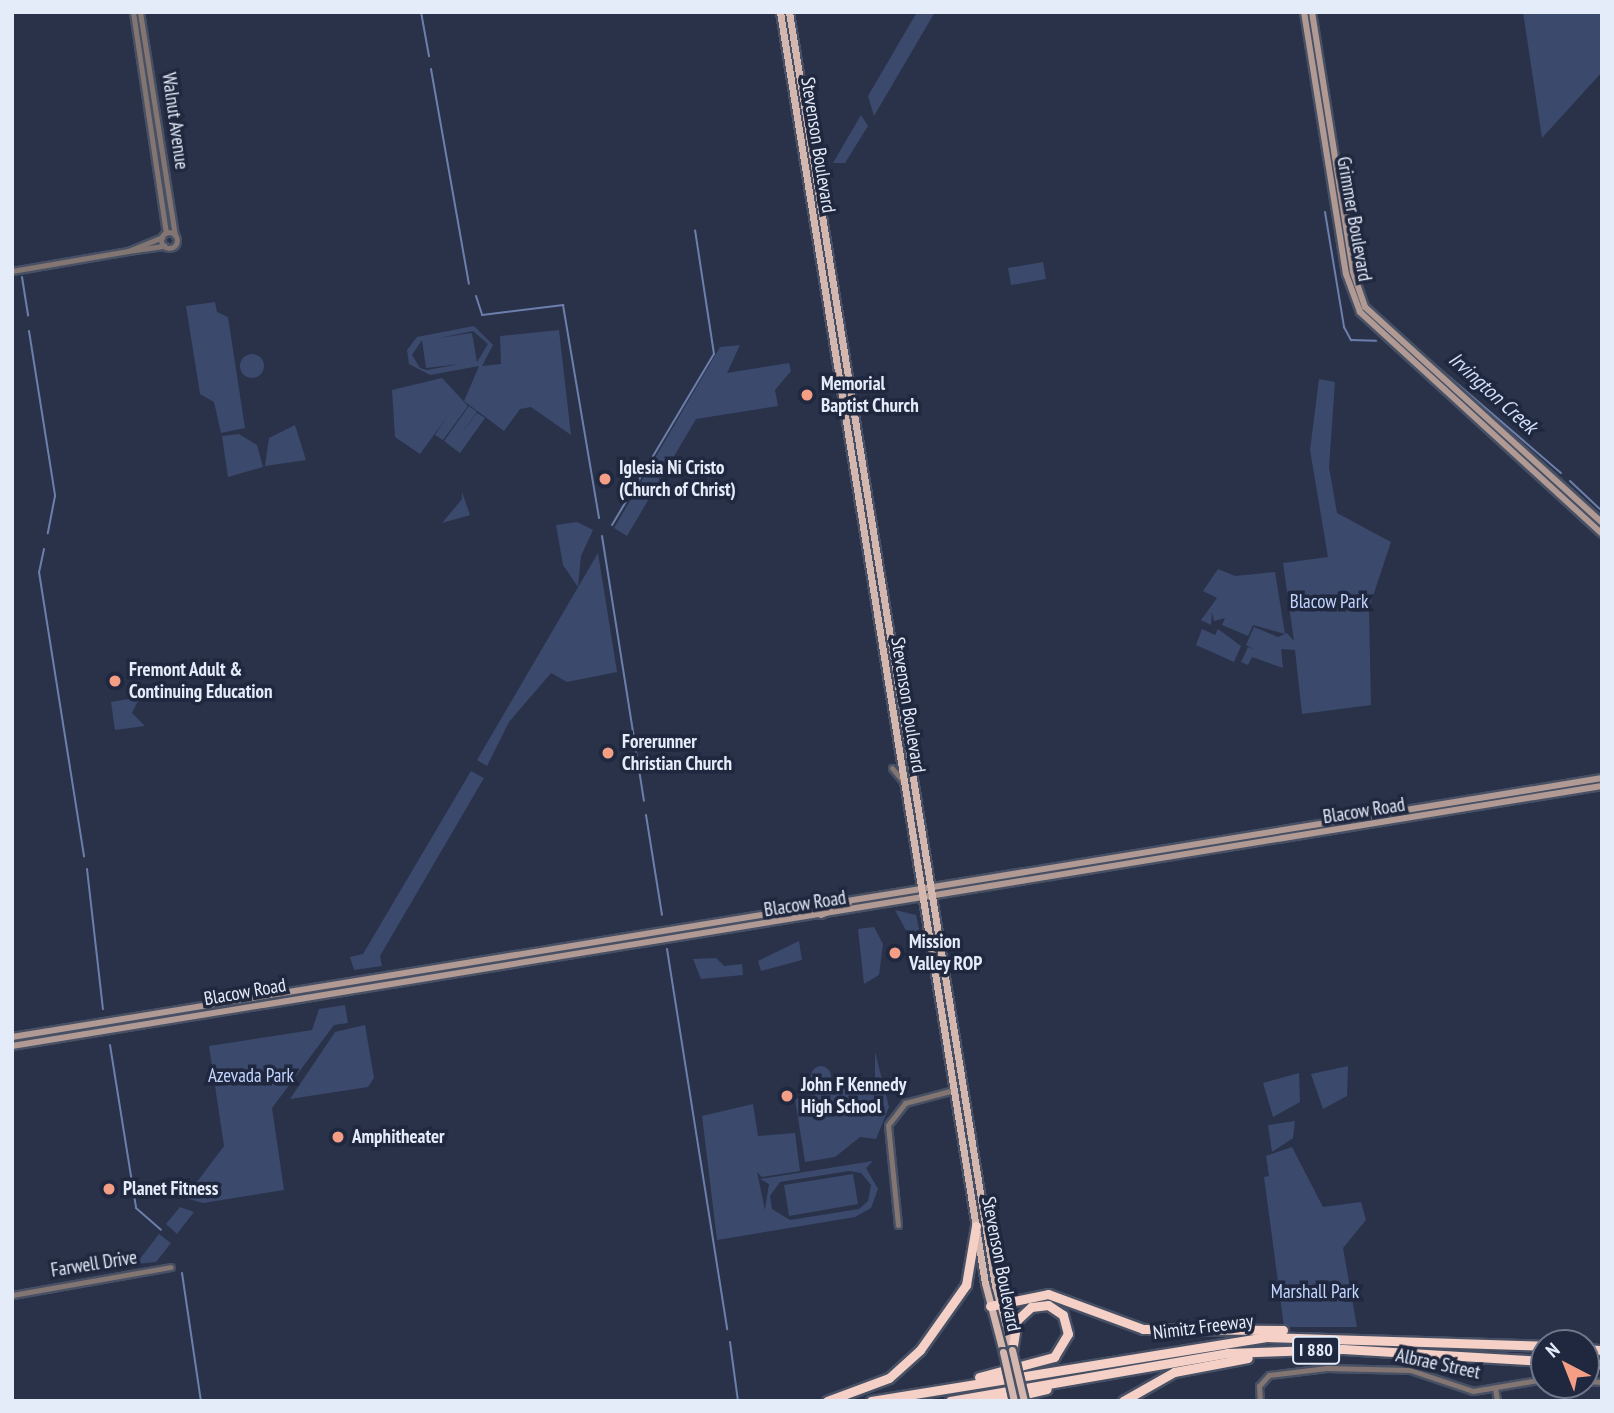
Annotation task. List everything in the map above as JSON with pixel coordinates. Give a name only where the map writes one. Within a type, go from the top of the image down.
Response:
[{"type":"highway","points":[[827,1401],[889,1378],[920,1350],[966,1285],[976,1226]]},
{"type":"highway","points":[[995,1304],[1048,1294],[1143,1329],[1298,1335]]},
{"type":"highway","points":[[947,1388],[1054,1357],[1068,1334],[1063,1315],[1048,1305],[1031,1307],[1017,1320],[1008,1351]]},
{"type":"highway","name":"Nimitz Freeway","points":[[871,1401],[1251,1338],[1298,1335],[1530,1348]]},
{"type":"highway","name":"I 880","points":[[1251,1338],[1530,1348]]},
{"type":"highway","points":[[1123,1401],[1174,1372],[1285,1351]]},
{"type":"highway","name":"Nimitz Freeway","points":[[950,1401],[1195,1357],[1285,1351],[1530,1360]]},
{"type":"highway","points":[[995,1401],[1089,1376]]},
{"type":"main road","name":"Stevenson Boulevard","points":[[780,12],[976,1226],[995,1304],[1024,1401]]},
{"type":"main road","name":"Stevenson Boulevard","points":[[789,12],[935,899],[995,1304]]},
{"type":"main road","name":"Grimmer Boulevard","points":[[1304,12],[1346,274],[1360,312],[1602,534]]},
{"type":"main road","name":"Grimmer Boulevard","points":[[1312,12],[1353,272],[1365,307],[1602,523]]},
{"type":"main road","name":"Blacow Road","points":[[12,1038],[933,890],[1602,778]]},
{"type":"main road","name":"Blacow Road","points":[[12,1046],[935,899],[1602,786]]},
{"type":"main road","points":[[817,918],[850,902]]},
{"type":"main road","name":"Stevenson Boulevard","points":[[1008,1351],[1014,1401]]},
{"type":"street","name":"Walnut Avenue","points":[[133,12],[159,164],[164,246]]},
{"type":"street","name":"Walnut Avenue","points":[[140,12],[175,235]]},
{"type":"street","points":[[159,164],[168,183]]},
{"type":"street","points":[[12,271],[175,245],[175,235],[164,235],[128,251]]},
{"type":"street","points":[[892,768],[905,783]]},
{"type":"street","points":[[898,1225],[888,1125],[905,1103],[954,1090]]},
{"type":"street","name":"Farwell Drive","points":[[12,1293],[171,1267]]},
{"type":"street","name":"Albrae Street","points":[[1260,1401],[1259,1386],[1269,1375],[1327,1368],[1410,1370],[1463,1389],[1495,1388],[1530,1382]]},
{"type":"street","points":[[1495,1388],[1497,1401]]},
{"type":"green space","points":[[917,12],[935,12],[874,116],[868,96]]},
{"type":"green space","points":[[1523,12],[1602,12],[1602,72],[1542,138]]},
{"type":"green space","points":[[861,115],[868,126],[845,163],[833,163]]},
{"type":"green space","points":[[1043,262],[1046,279],[1011,285],[1008,268]]},
{"type":"green space","points":[[215,302],[217,312],[228,317],[245,428],[221,433],[214,402],[200,394],[186,306]]},
{"type":"green space","points":[[474,326],[493,345],[482,366],[501,364],[500,336],[559,330],[571,435],[531,407],[520,409],[504,431],[464,401],[479,366],[430,375],[409,364],[407,350],[417,337]],"holes":[[[473,331],[488,344],[477,362],[472,333],[439,338]],[[422,340],[426,368],[460,364],[427,370],[420,368],[412,355]]]},
{"type":"green space","points":[[740,345],[727,373],[789,363],[791,371],[775,390],[778,406],[696,419],[627,536],[614,528],[720,347]]},
{"type":"green space","points":[[252,354],[260,358],[264,366],[260,374],[252,378],[244,374],[240,366],[244,358]]},
{"type":"green space","points":[[442,378],[468,406],[443,440],[435,435],[447,417],[420,454],[395,437],[392,390]]},
{"type":"green space","name":"Blacow Park","points":[[1319,379],[1335,382],[1329,467],[1337,513],[1391,542],[1369,608],[1371,705],[1302,714],[1295,650],[1281,649],[1283,668],[1252,657],[1248,665],[1241,662],[1248,647],[1256,650],[1246,645],[1254,627],[1278,637],[1287,633],[1294,641],[1283,563],[1328,557],[1310,450]]},
{"type":"green space","points":[[469,406],[477,412],[459,437],[477,413],[485,418],[460,453],[444,441]]},
{"type":"green space","points":[[295,425],[306,460],[265,466],[269,438]]},
{"type":"green space","points":[[239,434],[257,445],[263,467],[228,477],[222,436]]},
{"type":"green space","points":[[462,492],[470,515],[442,523],[462,499]]},
{"type":"green space","points":[[577,522],[593,530],[581,556],[578,587],[563,565],[556,525]]},
{"type":"green space","points":[[598,553],[617,672],[567,682],[551,673],[509,722],[487,766],[477,760]]},
{"type":"green space","points":[[1218,569],[1235,576],[1275,572],[1285,634],[1253,625],[1248,636],[1222,625],[1225,618],[1214,621],[1212,612],[1211,625],[1201,620],[1217,598],[1203,591]]},
{"type":"green space","points":[[1202,629],[1215,635],[1218,629],[1241,646],[1234,662],[1196,645]]},
{"type":"green space","points":[[140,697],[132,713],[145,726],[115,730],[111,702]]},
{"type":"green space","points":[[471,771],[484,778],[380,956],[382,966],[354,970],[350,957],[363,954]]},
{"type":"green space","points":[[895,910],[916,915],[923,948],[915,947]]},
{"type":"green space","points":[[874,927],[883,944],[879,975],[864,984],[858,929]]},
{"type":"green space","points":[[799,941],[802,960],[761,971],[758,961]]},
{"type":"green space","points":[[716,958],[724,966],[742,964],[743,975],[701,979],[693,959]]},
{"type":"green space","name":"Azevada Park","points":[[345,1005],[348,1023],[334,1025],[272,1108],[284,1190],[203,1203],[185,1198],[224,1146],[209,1046],[312,1030],[319,1009]]},
{"type":"green space","points":[[365,1025],[374,1078],[368,1087],[290,1099],[335,1032]]},
{"type":"green space","points":[[875,1052],[889,1107],[876,1139],[860,1137],[835,1157],[805,1162],[795,1099],[861,1083],[863,1088],[875,1080]]},
{"type":"green space","points":[[821,1066],[828,1069],[831,1076],[828,1083],[821,1086],[814,1083],[811,1076],[814,1069]]},
{"type":"green space","points":[[1348,1066],[1347,1096],[1323,1109],[1311,1074]]},
{"type":"green space","points":[[1299,1073],[1300,1102],[1273,1117],[1263,1083]]},
{"type":"green space","points":[[753,1104],[758,1136],[795,1133],[800,1171],[762,1177],[757,1172],[765,1210],[769,1184],[760,1179],[873,1161],[866,1168],[878,1189],[871,1208],[855,1217],[717,1240],[702,1116]],"holes":[[[849,1171],[861,1173],[871,1185],[868,1201],[859,1209],[790,1220],[772,1209],[770,1196],[780,1182]]]},
{"type":"green space","points":[[1295,1121],[1293,1138],[1272,1152],[1268,1125]]},
{"type":"green space","name":"Marshall Park","points":[[1292,1147],[1323,1207],[1361,1202],[1366,1220],[1343,1248],[1357,1327],[1284,1327],[1264,1177],[1269,1176],[1266,1156]]},
{"type":"green space","points":[[853,1174],[858,1204],[789,1216],[784,1185]]},
{"type":"green space","points":[[180,1207],[194,1212],[177,1234],[166,1224]]},
{"type":"green space","points":[[159,1234],[171,1243],[156,1262],[136,1264]]},
{"type":"waterway","points":[[421,12],[429,56]]},
{"type":"waterway","points":[[431,69],[469,284]]},
{"type":"waterway","name":"Irvington Creek","points":[[1325,212],[1344,327],[1351,340],[1376,341]]},
{"type":"waterway","points":[[612,525],[714,354],[695,230]]},
{"type":"waterway","points":[[22,277],[28,316]]},
{"type":"waterway","points":[[476,296],[482,315],[563,305],[599,518]]},
{"type":"waterway","points":[[29,331],[55,496],[48,533]]},
{"type":"waterway","name":"Irvington Creek","points":[[1404,338],[1561,473]]},
{"type":"waterway","name":"Irvington Creek","points":[[1570,481],[1602,511]]},
{"type":"waterway","points":[[602,536],[644,801]]},
{"type":"waterway","points":[[44,549],[39,572],[84,856]]},
{"type":"waterway","points":[[646,815],[662,915]]},
{"type":"waterway","points":[[87,869],[103,1009]]},
{"type":"waterway","points":[[667,949],[727,1329]]},
{"type":"waterway","points":[[110,1045],[136,1208],[161,1230]]},
{"type":"waterway","points":[[182,1273],[201,1401]]},
{"type":"waterway","points":[[730,1342],[738,1401]]},
{"type":"place","name":"Memorial Baptist Church","points":[[807,395]]},
{"type":"place","name":"Iglesia Ni Cristo (Church of Christ)","points":[[605,479]]},
{"type":"place","name":"Fremont Adult & Continuing Education","points":[[115,681]]},
{"type":"place","name":"Forerunner Christian Church","points":[[608,753]]},
{"type":"place","name":"Mission Valley ROP","points":[[895,953]]},
{"type":"place","name":"John F Kennedy High School","points":[[787,1096]]},
{"type":"place","name":"Amphitheater","points":[[338,1137]]},
{"type":"place","name":"Planet Fitness","points":[[109,1189]]}]
